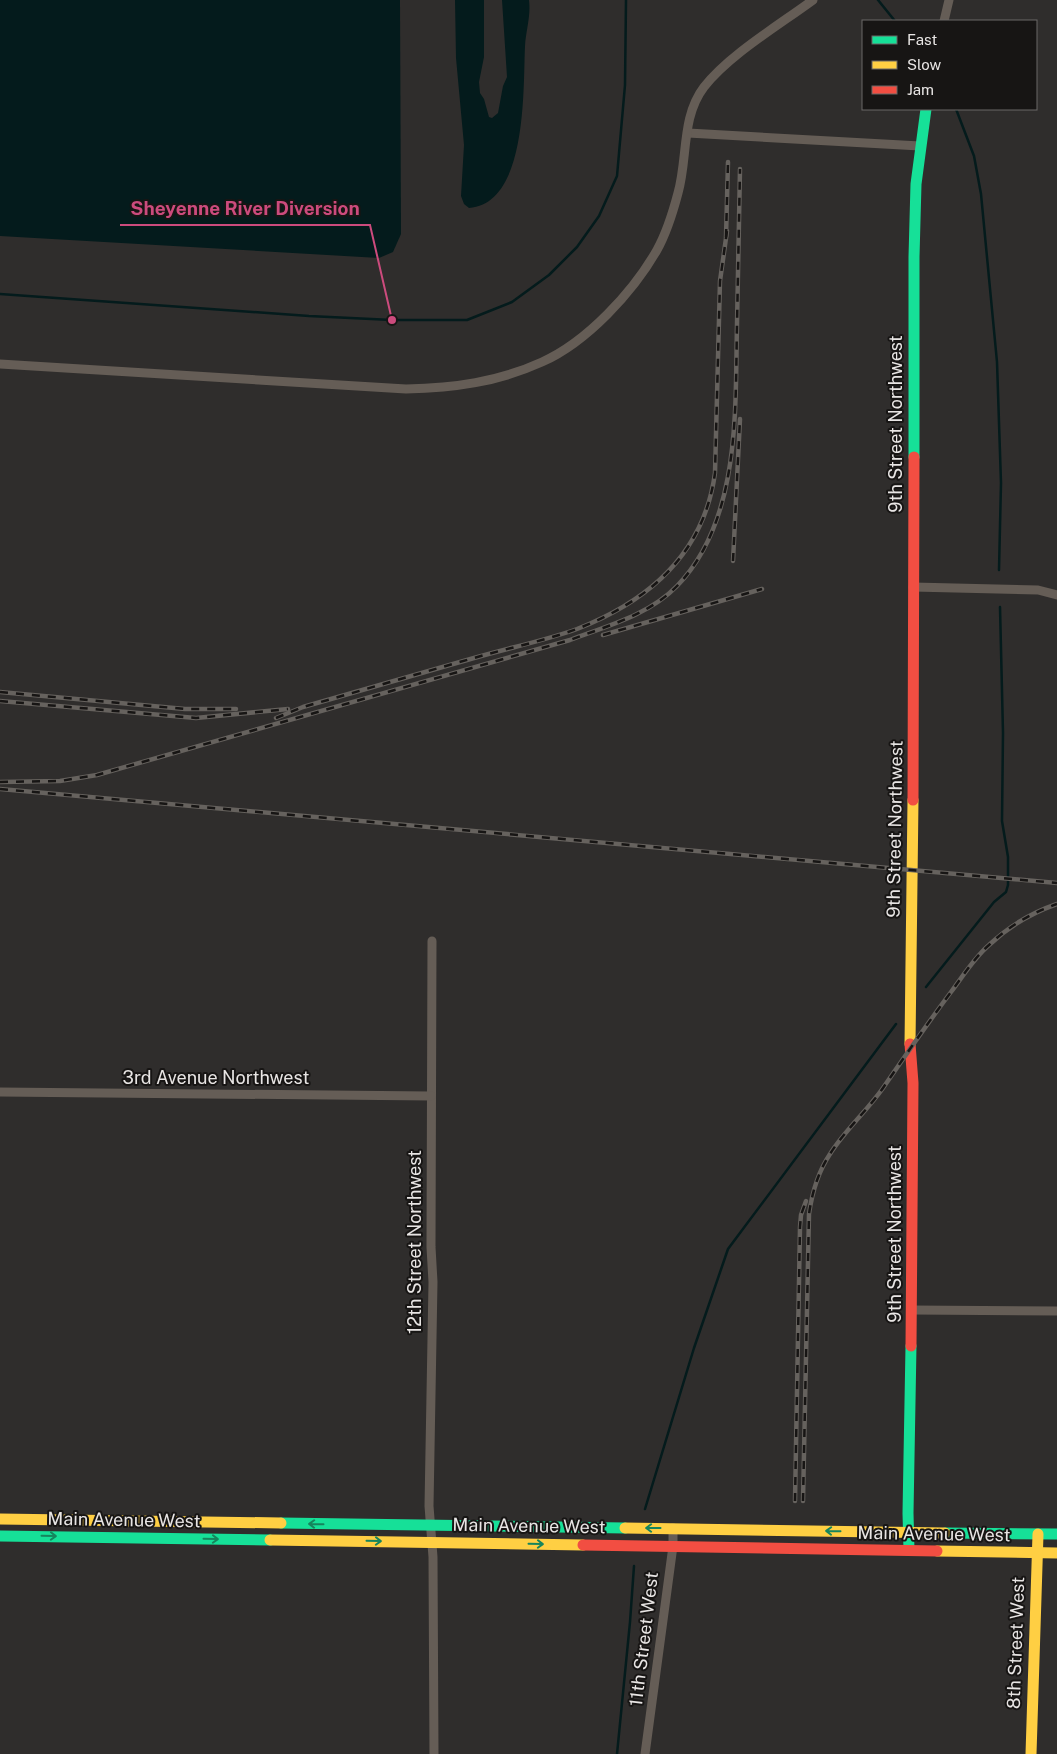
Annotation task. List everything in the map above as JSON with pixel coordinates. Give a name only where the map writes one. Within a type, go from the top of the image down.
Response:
[{"type":"main road","name":"9th Street Northwest","points":[[909,1550],[912,1310],[912,1083],[910,1047],[914,671],[914,256],[916,184],[926,110]]},
{"type":"main road","name":"Main Avenue West","points":[[0,1518],[429,1526],[1057,1534]]},
{"type":"main road","name":"8th Street West","points":[[1031,1754],[1038,1534]]},
{"type":"main road","name":"Main Avenue West","points":[[0,1536],[1057,1553]]},
{"type":"street","points":[[0,364],[406,389],[445,388],[480,382],[517,372],[544,361],[577,341],[606,315],[635,283],[658,249],[672,214],[682,179],[690,113],[703,88],[730,60],[813,0]]},
{"type":"street","points":[[944,20],[949,0]]},
{"type":"street","points":[[688,133],[920,146]]},
{"type":"street","points":[[913,587],[1038,590],[1057,595]]},
{"type":"street","name":"12th Street Northwest","points":[[432,941],[431,1248],[433,1282],[429,1526],[433,1556],[434,1754]]},
{"type":"street","name":"3rd Avenue Northwest","points":[[0,1092],[431,1096]]},
{"type":"street","points":[[912,1310],[1057,1311]]},
{"type":"street","name":"11th Street West","points":[[645,1754],[673,1546],[673,1528]]},
{"type":"water","points":[[0,0],[400,0],[401,234],[393,252],[379,258],[0,236]]},
{"type":"water","points":[[455,0],[484,0],[484,57],[479,82],[480,93],[484,99],[489,117],[492,118],[498,113],[503,86],[507,77],[502,0],[529,0],[522,114],[512,166],[502,187],[488,202],[469,208],[464,204],[461,196],[464,145],[456,58]]},
{"type":"waterway","points":[[0,294],[309,316],[392,320],[467,320],[512,302],[549,275],[577,247],[599,216],[617,176],[625,85],[626,0]]},
{"type":"waterway","points":[[878,0],[894,20]]},
{"type":"waterway","points":[[956,110],[974,156],[981,194],[997,362],[1001,483],[999,570]]},
{"type":"waterway","points":[[926,987],[994,902],[1006,892],[1008,885],[1008,857],[1002,821],[1003,733],[1000,607]]},
{"type":"waterway","points":[[645,1509],[694,1348],[728,1249],[896,1024]]},
{"type":"waterway","points":[[617,1754],[634,1566]]},
{"type":"railway","points":[[726,237],[728,162]]},
{"type":"railway","points":[[0,782],[60,781],[97,775],[570,640],[627,619],[654,605],[666,596],[677,586],[698,559],[713,529],[724,497],[730,463],[736,392],[740,169]]},
{"type":"railway","points":[[276,718],[303,707],[577,629],[603,618],[627,604],[649,589],[669,571],[685,551],[699,528],[709,502],[715,473],[720,281],[727,231]]},
{"type":"railway","points":[[733,561],[740,419]]},
{"type":"railway","points":[[603,635],[762,589]]},
{"type":"railway","points":[[0,692],[185,709],[236,709]]},
{"type":"railway","points":[[0,701],[196,718],[288,709]]},
{"type":"railway","points":[[0,789],[1057,883]]},
{"type":"railway","points":[[803,1501],[809,1214],[819,1175],[836,1145],[877,1096],[978,956],[1012,926],[1029,916],[1057,904]]},
{"type":"railway","points":[[795,1501],[800,1227],[801,1215],[806,1201]]},
{"type":"traffic: fast","points":[[914,457],[916,184],[926,110]]},
{"type":"traffic: fast","points":[[909,1550],[911,1346]]},
{"type":"traffic: fast","points":[[281,1523],[625,1528]]},
{"type":"traffic: fast","points":[[945,1533],[1057,1534]]},
{"type":"traffic: fast","points":[[0,1536],[270,1540]]},
{"type":"traffic: slow","points":[[910,1044],[913,800]]},
{"type":"traffic: slow","points":[[0,1519],[281,1523]]},
{"type":"traffic: slow","points":[[625,1528],[945,1533]]},
{"type":"traffic: slow","points":[[1031,1754],[1038,1534]]},
{"type":"traffic: slow","points":[[270,1540],[583,1545]]},
{"type":"traffic: slow","points":[[937,1551],[1057,1553]]},
{"type":"traffic: jam","points":[[913,800],[914,457]]},
{"type":"traffic: jam","points":[[910,1044],[913,1083],[911,1346]]},
{"type":"traffic: jam","points":[[583,1545],[937,1551]]},
{"type":"place","name":"Sheyenne River Diversion","points":[[392,320]]}]
